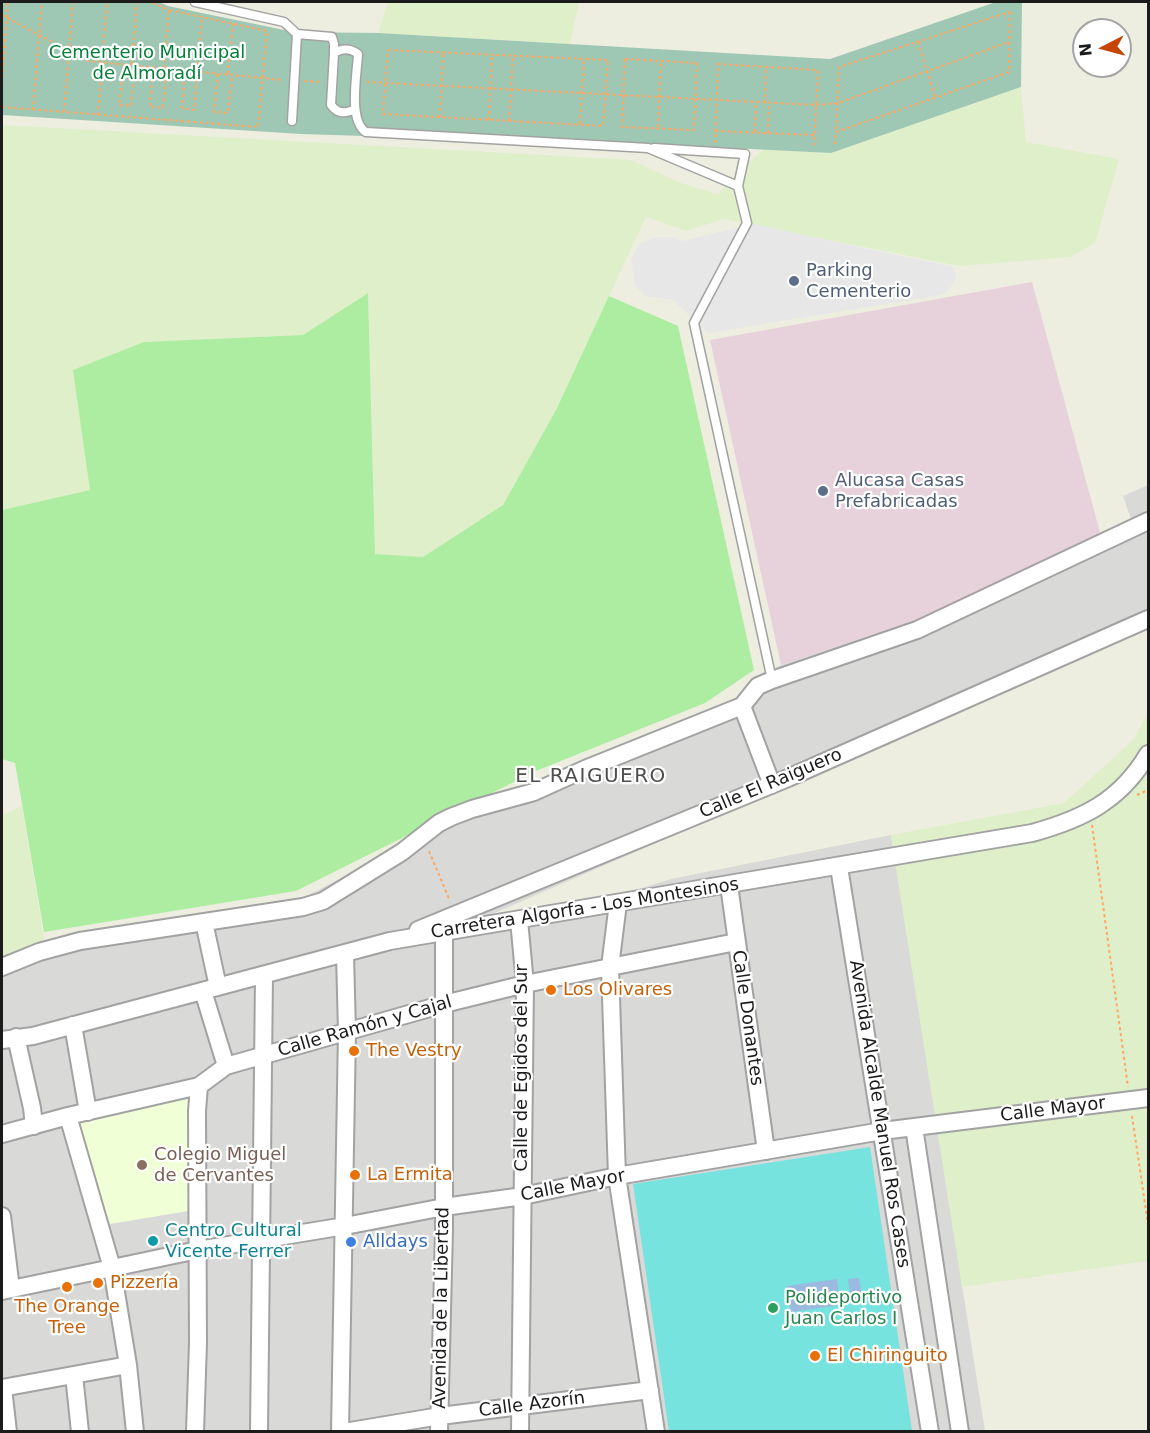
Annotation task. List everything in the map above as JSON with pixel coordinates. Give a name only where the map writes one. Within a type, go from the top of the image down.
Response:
[{"type":"street","points":[[2,968],[39,952],[80,940],[303,907],[323,901],[402,852],[439,823],[461,813],[534,792],[742,706],[758,687],[772,680],[917,630],[1149,521]]},
{"type":"street","name":"Calle El Raiguero","points":[[390,942],[772,785],[1149,619]]},
{"type":"street","points":[[742,706],[772,785]]},
{"type":"street","name":"Carretera Algorfa - Los Montesinos","points":[[9,1039],[33,1036],[390,942],[1032,833],[1063,824],[1090,812],[1112,798],[1149,754]]},
{"type":"street","name":"Avenida Alcalde Manuel Ros Cases","points":[[839,867],[930,1431]]},
{"type":"street","name":"Calle Donantes","points":[[729,885],[766,1151]]},
{"type":"street","points":[[618,903],[610,967],[617,1176],[656,1431]]},
{"type":"street","name":"Calle de Egidos del Sur","points":[[519,920],[525,984],[520,1431]]},
{"type":"street","points":[[204,922],[210,989],[225,1066]]},
{"type":"street","name":"Avenida de la Libertad","points":[[440,1424],[444,1207],[444,932]]},
{"type":"street","name":"Calle Ramón y Cajal","points":[[2,1134],[68,1116],[199,1086],[225,1066],[264,1057],[444,1004],[525,984],[736,942]]},
{"type":"street","points":[[342,1431],[347,1032],[345,954]]},
{"type":"street","points":[[259,1431],[263,1239],[264,976]]},
{"type":"street","points":[[73,1025],[88,1112]]},
{"type":"street","points":[[9,1039],[32,1108],[34,1126]]},
{"type":"street","points":[[195,1431],[198,1343],[197,1111],[199,1086]]},
{"type":"street","name":"Calle Mayor","points":[[6,1290],[198,1250],[444,1207],[523,1196],[617,1176],[882,1131],[1149,1098]]},
{"type":"street","points":[[68,1116],[112,1268],[128,1365],[135,1431]]},
{"type":"street","name":"Avenida Alcalde Manuel Ros Cases","points":[[914,1127],[960,1431]]},
{"type":"street","points":[[2,1216],[6,1290]]},
{"type":"street","points":[[8,1431],[2,1388],[128,1365]]},
{"type":"street","points":[[74,1375],[80,1431]]},
{"type":"street","name":"Calle Azorín","points":[[342,1431],[440,1424],[520,1407],[650,1390]]},
{"type":"lane","points":[[195,2],[284,22],[297,34],[332,37],[334,53],[331,105],[335,111],[342,114],[355,110]]},
{"type":"lane","points":[[292,121],[297,34]]},
{"type":"lane","points":[[334,53],[347,48],[358,54],[355,110],[357,124],[366,132],[746,154],[738,186],[747,223],[694,323],[772,680]]},
{"type":"lane","points":[[648,148],[738,186]]},
{"type":"path","points":[[2,84],[8,2]]},
{"type":"path","points":[[33,110],[42,2]]},
{"type":"path","points":[[64,112],[73,2]]},
{"type":"path","points":[[98,115],[107,2]]},
{"type":"path","points":[[124,64],[120,105],[131,106],[137,2]]},
{"type":"path","points":[[2,107],[258,128],[267,31],[169,10],[151,2]]},
{"type":"path","points":[[153,67],[150,107],[163,108],[169,10]]},
{"type":"path","points":[[835,144],[839,68],[1010,12],[1010,72],[836,132]]},
{"type":"path","points":[[2,15],[88,61],[294,81],[332,82]]},
{"type":"path","points":[[185,70],[182,108],[194,110],[202,17]]},
{"type":"path","points":[[218,74],[214,112],[228,112],[233,24]]},
{"type":"path","points":[[918,42],[936,98]]},
{"type":"path","points":[[357,82],[816,105],[838,103],[1010,42]]},
{"type":"path","points":[[388,50],[492,54],[608,60],[603,126],[383,114],[388,50]]},
{"type":"path","points":[[440,117],[443,52]]},
{"type":"path","points":[[489,120],[492,54]]},
{"type":"path","points":[[509,121],[513,55]]},
{"type":"path","points":[[580,125],[584,58]]},
{"type":"path","points":[[625,59],[661,61],[697,63],[694,130],[622,126],[625,59]]},
{"type":"path","points":[[658,128],[661,61]]},
{"type":"path","points":[[714,152],[718,64],[818,70],[814,146]]},
{"type":"path","points":[[765,103],[766,67]]},
{"type":"path","points":[[754,133],[756,102]]},
{"type":"path","points":[[768,133],[770,103]]},
{"type":"path","points":[[715,131],[814,135]]},
{"type":"path","points":[[1132,797],[1149,790]]},
{"type":"path","points":[[1090,812],[1149,1224]]},
{"type":"path","points":[[422,837],[456,914]]},
{"type":"shaded area","points":[[388,2],[579,2],[570,44],[378,33]]},
{"type":"shaded area","points":[[1021,87],[1026,142],[1119,159],[1095,243],[1071,257],[959,266],[724,219],[686,231],[646,217],[556,410],[503,505],[423,557],[375,554],[368,293],[303,335],[144,342],[90,490],[2,510],[2,125],[631,160],[681,183],[718,194],[763,149],[831,153]]},
{"type":"shaded area","name":"Parking Cementerio","points":[[753,224],[953,267],[956,277],[950,289],[942,295],[708,333],[673,300],[645,296],[635,286],[631,259],[639,244],[656,237],[672,237],[682,241]]},
{"type":"shaded area","points":[[1032,282],[1101,536],[917,620],[781,665],[710,340]]},
{"type":"shaded area","points":[[1148,485],[1148,629],[490,915],[348,958],[433,939],[520,925],[671,879],[891,835],[985,1431],[2,1432],[2,962],[299,900],[408,843],[519,790],[730,704],[757,678],[781,665],[917,620],[1132,522],[1123,496]]},
{"type":"shaded area","points":[[1148,712],[1148,1261],[962,1287],[891,835],[1064,803],[1134,739]]},
{"type":"shaded area","points":[[22,806],[45,944],[2,962],[2,815]]},
{"type":"shaded area","name":"Colegio Miguel de Cervantes","points":[[194,1090],[194,1210],[110,1224],[74,1120]]},
{"type":"shaded area","name":"Polideportivo Juan Carlos I","points":[[870,1147],[912,1431],[669,1431],[633,1184]]},
{"type":"shaded area","points":[[859,1278],[863,1302],[852,1304],[848,1279]]},
{"type":"shaded area","points":[[837,1279],[840,1305],[791,1312],[787,1286]]},
{"type":"green space","name":"Cementerio Municipal de Almoradí","points":[[2,2],[159,2],[168,6],[294,32],[378,33],[830,59],[996,2],[1022,2],[1021,87],[831,153],[371,130],[364,136],[301,134],[2,115]]},
{"type":"green space","points":[[368,293],[375,554],[423,557],[503,505],[556,410],[609,296],[678,326],[754,670],[705,703],[536,771],[296,891],[44,932],[15,763],[2,759],[2,510],[90,490],[73,370],[144,342],[303,335]]},
{"type":"place","name":"Parking Cementerio","points":[[794,281]]},
{"type":"place","name":"Alucasa Casas Prefabricadas","points":[[823,491]]},
{"type":"place","name":"Los Olivares","points":[[551,990]]},
{"type":"place","name":"The Vestry","points":[[354,1051]]},
{"type":"place","name":"Colegio Miguel de Cervantes","points":[[142,1165]]},
{"type":"place","name":"La Ermita","points":[[355,1175]]},
{"type":"place","name":"Centro Cultural Vicente Ferrer","points":[[153,1241]]},
{"type":"place","name":"Alldays","points":[[351,1242]]},
{"type":"place","name":"Pizzería","points":[[98,1283]]},
{"type":"place","name":"The Orange Tree","points":[[67,1287]]},
{"type":"place","name":"Polideportivo Juan Carlos I","points":[[773,1308]]},
{"type":"place","name":"El Chiringuito","points":[[815,1356]]},
{"type":"district","name":"EL RAIGUERO","points":[[591,777]]}]
